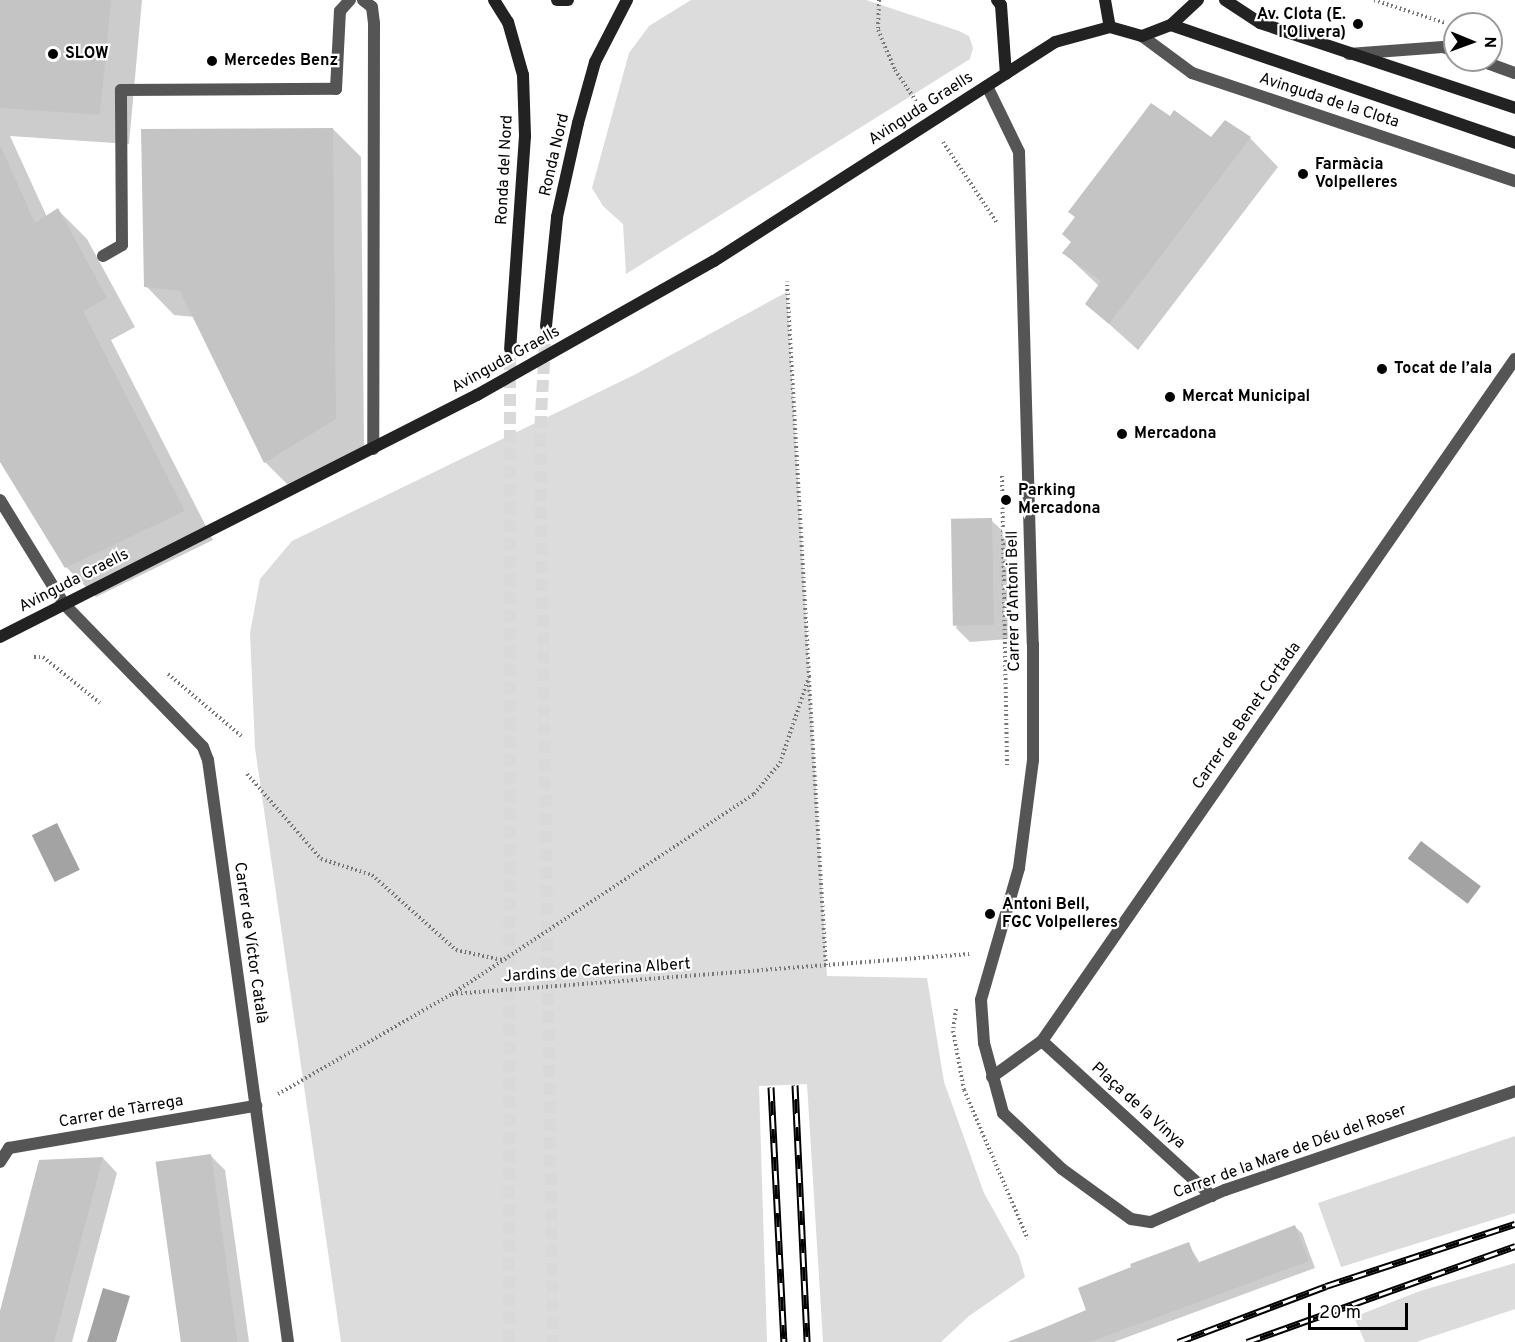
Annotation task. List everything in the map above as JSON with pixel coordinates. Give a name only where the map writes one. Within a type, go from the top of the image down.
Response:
[{"type":"street","points":[[103,256],[122,245],[121,90],[336,89],[340,11],[350,0]]},
{"type":"street","points":[[363,0],[372,7],[374,22],[373,449]]},
{"type":"street","name":"Ronda del Nord","points":[[494,0],[508,22],[523,75],[525,136],[510,348]]},
{"type":"street","points":[[557,0],[568,0]]},
{"type":"street","name":"Ronda Nord","points":[[546,326],[557,217],[576,133],[595,62],[627,0]]},
{"type":"street","points":[[997,0],[1006,74]]},
{"type":"street","points":[[1102,1],[1110,27],[1142,36],[1171,25],[1198,0]]},
{"type":"street","points":[[1225,0],[1260,23],[1515,108]]},
{"type":"street","name":"Avinguda de la Clota","points":[[1171,25],[1515,143]]},
{"type":"street","name":"Avinguda Graells","points":[[0,637],[373,449],[714,261],[1055,42],[1110,27]]},
{"type":"street","name":"Avinguda de la Clota","points":[[1142,36],[1192,73],[1515,181]]},
{"type":"street","points":[[1349,54],[1443,47]]},
{"type":"street","name":"Carrer d'Antoni Bell","points":[[987,86],[1019,152],[1033,644],[1033,760],[1019,868],[981,1000],[984,1043],[1003,1113]]},
{"type":"street","name":"Carrer de Benet Cortada","points":[[992,1077],[1042,1041],[1515,359]]},
{"type":"street","name":"Carrer de Víctor Català","points":[[0,500],[64,604],[203,747],[208,760],[288,1342]]},
{"type":"street","name":"Plaça de la Vinya","points":[[1042,1041],[1212,1196]]},
{"type":"street","name":"Carrer de la Mare de Déu del Roser","points":[[1003,1113],[1062,1169],[1131,1219],[1151,1222],[1212,1196],[1515,1091]]},
{"type":"street","name":"Carrer de Tàrrega","points":[[0,1162],[9,1148],[256,1106]]},
{"type":"path","points":[[879,0],[878,30],[895,70],[997,222],[997,234]]},
{"type":"path","points":[[1374,0],[1443,22]]},
{"type":"path","points":[[787,282],[826,965]]},
{"type":"path","points":[[1002,470],[1007,768]]},
{"type":"path","points":[[34,657],[43,657],[100,703]]},
{"type":"path","points":[[163,669],[241,736]]},
{"type":"path","points":[[452,994],[754,794],[780,763],[809,677]]},
{"type":"path","points":[[247,774],[321,859],[372,875],[456,950],[503,960]]},
{"type":"path","points":[[966,964],[972,944]]},
{"type":"path","name":"Jardins de Caterina Albert","points":[[256,1106],[452,994],[969,954]]},
{"type":"path","points":[[956,1007],[953,1030],[964,1090],[1028,1239]]},
{"type":"shaded area","points":[[691,0],[866,0],[959,31],[969,36],[973,48],[970,59],[626,274],[623,224],[603,206],[592,188],[629,53],[649,26]]},
{"type":"shaded area","points":[[787,292],[827,976],[927,978],[944,1082],[984,1193],[1019,1256],[1025,1277],[969,1316],[941,1342],[823,1342],[807,1084],[759,1086],[767,1342],[341,1342],[255,748],[250,633],[260,579],[292,541],[636,374]]},
{"type":"shaded area","points":[[57,823],[80,870],[55,882],[32,835]]},
{"type":"shaded area","points":[[1421,841],[1481,886],[1468,904],[1408,859]]},
{"type":"shaded area","points":[[1515,1136],[1515,1213],[1341,1267],[1318,1203]]},
{"type":"shaded area","points":[[1515,1263],[1515,1309],[1416,1342],[1365,1342],[1354,1317],[1420,1291]]},
{"type":"shaded area","points":[[103,1288],[130,1296],[116,1342],[87,1342]]},
{"type":"building","name":"SLOW","points":[[0,0],[111,0],[100,115],[0,108]]},
{"type":"building","points":[[1151,103],[1170,116],[1174,110],[1211,137],[1225,120],[1251,137],[1109,324],[1085,304],[1101,281],[1062,253],[1071,242],[1062,234],[1075,217],[1068,212]]},
{"type":"building","points":[[333,128],[336,419],[264,463],[180,291],[144,287],[141,129]]},
{"type":"building","points":[[0,145],[35,223],[58,208],[107,298],[83,311],[185,511],[65,568],[0,462]]},
{"type":"building","points":[[992,518],[994,625],[953,626],[951,519]]},
{"type":"building","points":[[211,1154],[237,1342],[181,1342],[156,1162]]},
{"type":"building","points":[[103,1157],[54,1342],[0,1342],[0,1311],[39,1160]]},
{"type":"building","points":[[1295,1225],[1309,1261],[1090,1342],[1010,1342],[1086,1310],[1078,1288],[1131,1267],[1130,1264],[1189,1242],[1197,1263]]},
{"type":"tunnel","points":[[546,326],[540,435],[553,1342]]},
{"type":"tunnel","points":[[509,1342],[510,348]]},
{"type":"railway","points":[[795,1085],[807,1342]]},
{"type":"railway","points":[[771,1087],[784,1342]]},
{"type":"railway","points":[[1178,1342],[1326,1286],[1515,1224]]},
{"type":"railway","points":[[1247,1342],[1515,1246]]},
{"type":"place","name":"Av. Clota (E. l'Olivera)","points":[[1358,24]]},
{"type":"place","name":"SLOW","points":[[53,54]]},
{"type":"place","name":"Mercedes Benz","points":[[212,61]]},
{"type":"place","name":"Farmàcia Volpelleres","points":[[1303,174]]},
{"type":"place","name":"Tocat de l’ala","points":[[1382,369]]},
{"type":"place","name":"Mercat Municipal","points":[[1170,397]]},
{"type":"place","name":"Mercadona","points":[[1122,434]]},
{"type":"place","name":"Parking Mercadona","points":[[1006,500]]},
{"type":"place","name":"Antoni Bell, FGC Volpelleres","points":[[990,914]]}]
